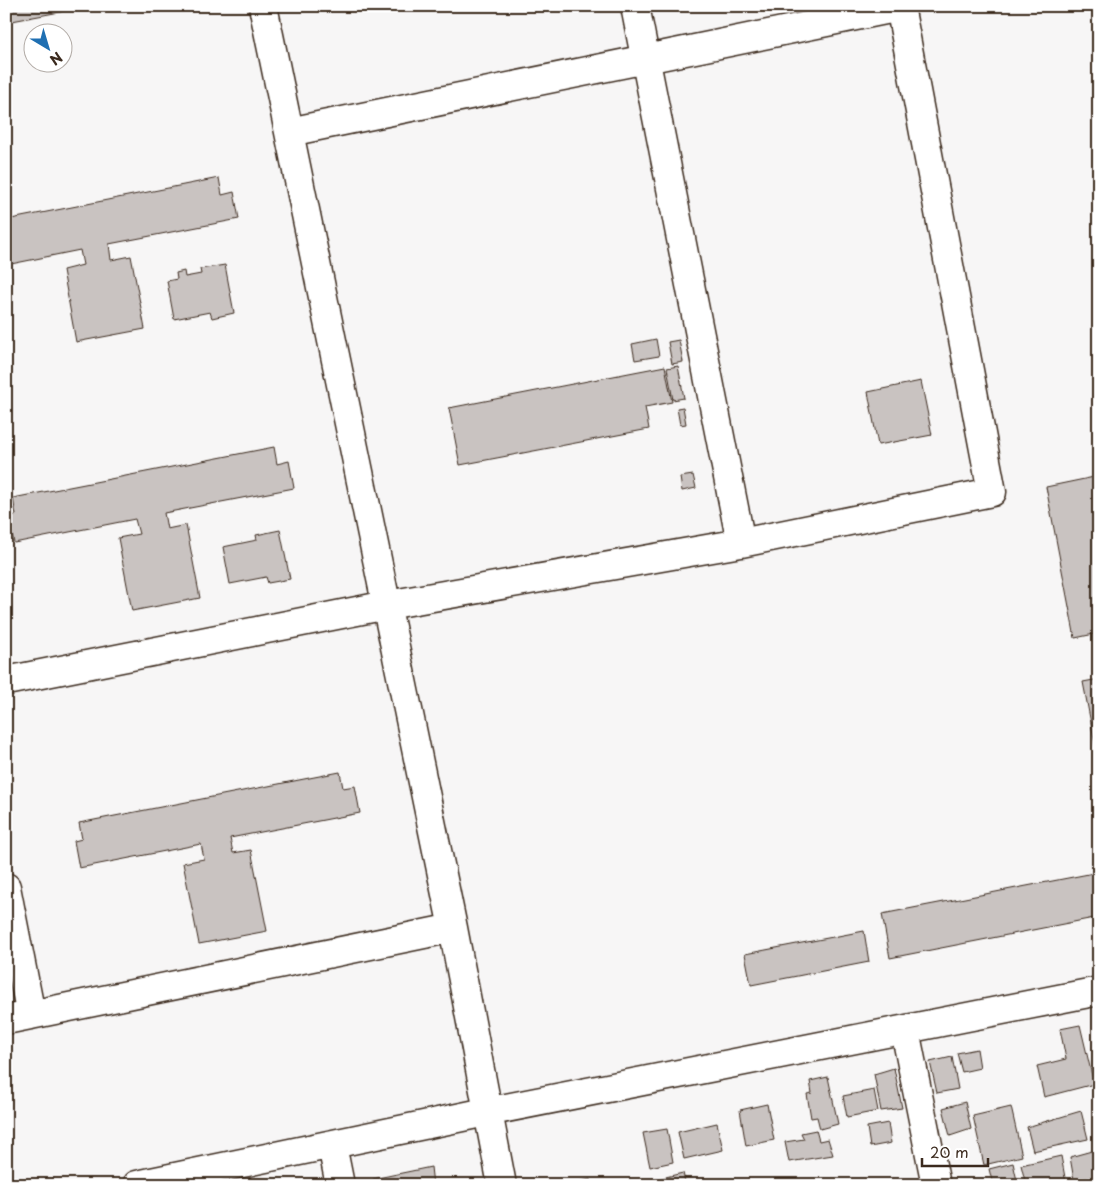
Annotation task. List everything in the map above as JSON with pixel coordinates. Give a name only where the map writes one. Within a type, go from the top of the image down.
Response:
[{"type":"street","points":[[263,6],[453,928],[486,1112],[502,1185]]},
{"type":"street","points":[[635,6],[741,543]]},
{"type":"street","points":[[6,681],[386,605],[741,543],[992,492],[900,6],[289,132]]},
{"type":"street","points":[[6,887],[19,1018],[453,928]]},
{"type":"street","points":[[137,1185],[486,1112],[1099,991]]},
{"type":"street","points":[[905,1030],[936,1185]]},
{"type":"street","points":[[332,1145],[340,1185]]},
{"type":"building","points":[[10,6],[80,6],[81,8],[12,21]]},
{"type":"building","points":[[219,178],[222,195],[234,192],[239,219],[109,244],[111,260],[131,256],[145,329],[76,342],[63,270],[83,265],[80,250],[6,265],[6,220]]},
{"type":"building","points":[[225,265],[234,313],[212,318],[210,312],[174,319],[167,281],[177,279],[176,273],[184,271],[185,277],[201,274],[200,269]]},
{"type":"building","points":[[656,339],[659,356],[635,360],[632,344]]},
{"type":"building","points":[[679,340],[683,362],[672,364],[668,342]]},
{"type":"building","points":[[665,366],[672,402],[645,407],[649,429],[460,465],[449,408]]},
{"type":"building","points":[[678,366],[684,398],[673,400],[667,368]]},
{"type":"building","points":[[921,381],[932,435],[878,445],[868,392]]},
{"type":"building","points":[[683,407],[686,424],[680,425],[677,408]]},
{"type":"building","points":[[274,447],[277,464],[289,461],[294,488],[164,513],[167,529],[186,525],[200,598],[132,611],[118,538],[139,534],[135,519],[14,543],[8,516],[16,515],[13,498]]},
{"type":"building","points":[[693,475],[696,488],[682,491],[680,477]]},
{"type":"building","points":[[1099,476],[1099,633],[1075,638],[1046,487]]},
{"type":"building","points":[[280,530],[290,579],[268,583],[266,577],[230,584],[223,547],[257,540],[256,535]]},
{"type":"building","points":[[1099,679],[1099,765],[1083,682]]},
{"type":"building","points":[[340,772],[343,788],[355,786],[360,813],[230,838],[233,853],[251,850],[267,931],[199,944],[183,863],[204,859],[201,844],[79,868],[74,841],[82,839],[79,823]]},
{"type":"building","points":[[1099,872],[1099,917],[890,958],[882,914]]},
{"type":"building","points":[[864,931],[869,962],[751,985],[745,954]]},
{"type":"building","points":[[1080,1025],[1094,1084],[1044,1097],[1037,1066],[1066,1059],[1060,1029]]},
{"type":"building","points":[[977,1049],[980,1068],[962,1072],[957,1053]]},
{"type":"building","points":[[952,1057],[958,1089],[937,1093],[930,1062]]},
{"type":"building","points":[[894,1068],[902,1108],[881,1111],[874,1074]]},
{"type":"building","points":[[828,1077],[838,1124],[820,1129],[817,1117],[811,1118],[807,1094],[812,1093],[810,1081]]},
{"type":"building","points":[[874,1090],[878,1111],[847,1117],[843,1096]]},
{"type":"building","points":[[965,1102],[971,1129],[950,1136],[943,1108]]},
{"type":"building","points":[[767,1104],[774,1140],[746,1146],[740,1110]]},
{"type":"building","points":[[1011,1107],[1022,1156],[984,1165],[973,1116]]},
{"type":"building","points":[[1081,1111],[1088,1139],[1033,1151],[1027,1127]]},
{"type":"building","points":[[1099,1111],[1099,1137],[1098,1137],[1093,1112]]},
{"type":"building","points":[[717,1123],[723,1150],[684,1159],[678,1132]]},
{"type":"building","points":[[888,1123],[891,1143],[870,1147],[867,1127]]},
{"type":"building","points":[[667,1129],[673,1162],[650,1167],[643,1133]]},
{"type":"building","points":[[816,1130],[819,1141],[828,1139],[833,1155],[789,1162],[785,1142],[804,1139],[801,1133]]},
{"type":"building","points":[[1099,1149],[1099,1185],[1089,1185],[1087,1178],[1074,1180],[1070,1157]]},
{"type":"building","points":[[1061,1156],[1066,1183],[1026,1185],[1021,1165]]},
{"type":"building","points":[[1013,1163],[1018,1185],[993,1185],[989,1169]]},
{"type":"building","points":[[431,1167],[433,1185],[374,1185],[373,1179]]},
{"type":"building","points":[[683,1173],[686,1185],[658,1185],[657,1179]]},
{"type":"building","points":[[590,1179],[591,1185],[565,1185]]}]
